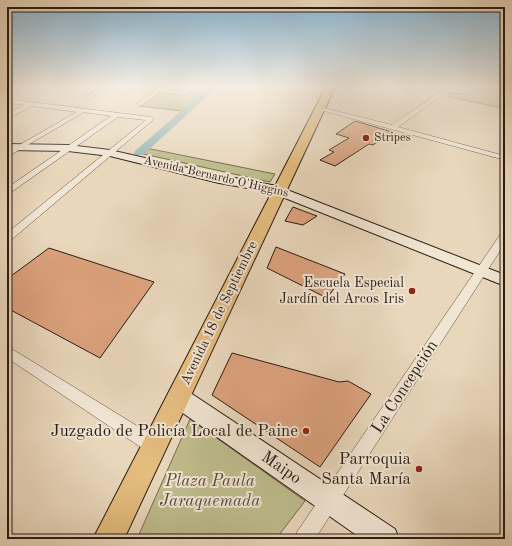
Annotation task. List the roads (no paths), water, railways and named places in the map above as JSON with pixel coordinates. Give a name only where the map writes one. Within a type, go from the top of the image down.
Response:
[{"type":"main road","name":"Avenida 18 de Septiembre","points":[[108,539],[318,112]]},
{"type":"street","points":[[7,155],[79,112]]},
{"type":"street","points":[[7,238],[151,119],[95,112]]},
{"type":"street","points":[[337,112],[505,158]]},
{"type":"street","points":[[393,127],[414,112]]},
{"type":"street","points":[[7,192],[116,115]]},
{"type":"street","name":"Avenida Bernardo O'Higgins","points":[[7,146],[68,148],[110,153],[198,174],[280,191],[505,281]]},
{"type":"street","name":"La Concepción","points":[[304,539],[505,235]]},
{"type":"street","points":[[7,351],[154,446]]},
{"type":"street","name":"Maipo","points":[[178,397],[385,539]]},
{"type":"waterway","points":[[139,153],[185,112]]},
{"type":"place","name":"Stripes","points":[[366,138]]},
{"type":"place","name":"Escuela Especial Jardín del Arcos Iris","points":[[412,291]]},
{"type":"place","name":"Juzgado de Policía Local de Paine","points":[[306,431]]},
{"type":"place","name":"Parroquia Santa María","points":[[419,469]]},
{"type":"park label","name":"Plaza Paula Jaraquemada","points":[[210,491]]}]
